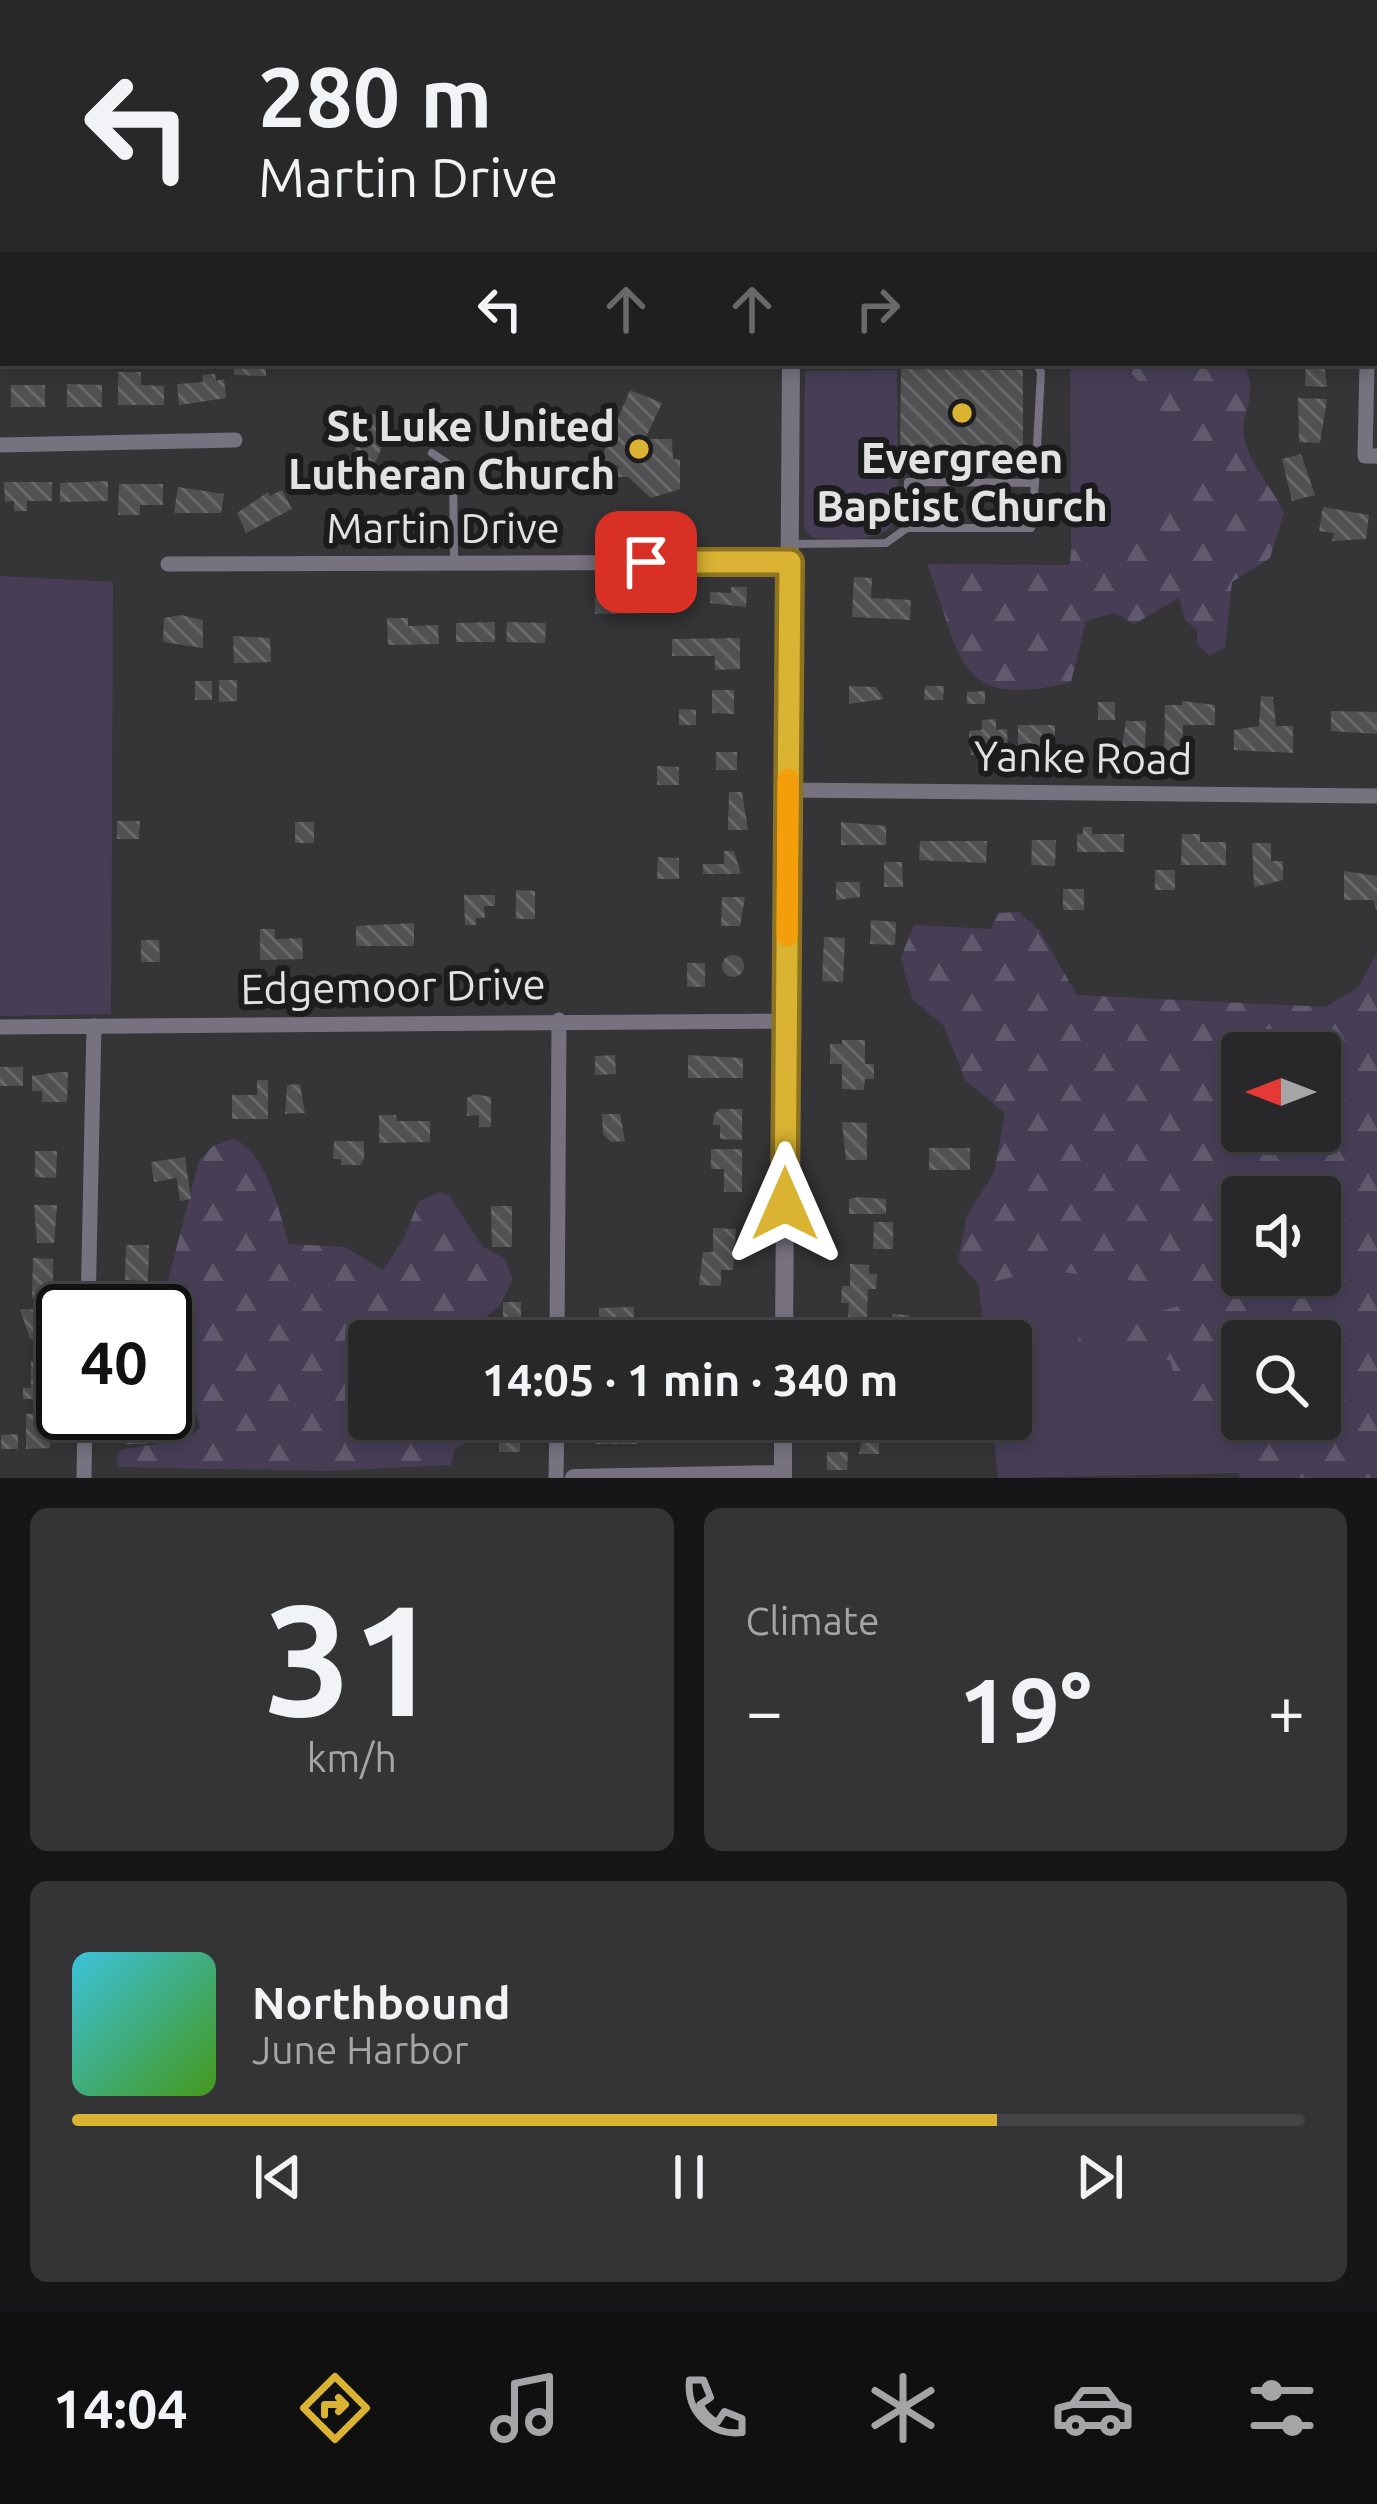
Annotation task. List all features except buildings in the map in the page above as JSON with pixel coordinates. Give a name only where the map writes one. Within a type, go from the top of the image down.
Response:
[{"type":"street","points":[[784,1320],[791,366]]},
{"type":"street","points":[[1367,366],[1371,456]]},
{"type":"street","points":[[0,445],[235,440]]},
{"type":"street","name":"Martin Drive","points":[[168,563],[454,563],[790,553]]},
{"type":"street","name":"Yanke Road","points":[[788,790],[1377,796]]},
{"type":"street","points":[[557,1320],[560,1020]]},
{"type":"street","name":"Edgemoor Drive","points":[[0,1028],[786,1021]]},
{"type":"street","points":[[89,1284],[94,1027]]},
{"type":"street","points":[[84,1478],[85,1440]]},
{"type":"street","points":[[556,1440],[556,1478]]},
{"type":"street","points":[[574,1478],[783,1476],[783,1440]]},
{"type":"lane","points":[[790,553],[886,542],[907,528],[1031,529],[1038,366]]},
{"type":"lane","points":[[432,453],[453,467],[454,563]]},
{"type":"lane","points":[[907,528],[908,482],[1035,483]]},
{"type":"green space","points":[[1070,366],[1126,366],[1155,405],[1160,438],[1180,459],[1183,472],[1162,496],[1164,517],[1128,536],[1071,550]]},
{"type":"green space","points":[[1126,366],[1245,366],[1248,375],[1244,437],[1284,513],[1270,558],[1232,582],[1225,648],[1209,655],[1197,644],[1197,630],[1185,620],[1179,598],[1134,624],[1115,613],[1086,621],[1071,682],[1003,689],[982,681],[957,648],[927,564],[1070,565],[1071,550],[1128,536],[1164,517],[1161,496],[1183,472],[1180,459],[1159,438],[1158,414]]},
{"type":"green space","points":[[897,370],[898,517],[872,537],[812,538],[804,528],[805,371]]},
{"type":"green space","points":[[0,576],[113,582],[111,1014],[0,1016]]},
{"type":"green space","points":[[1019,912],[1039,930],[1077,995],[1325,1007],[1358,988],[1377,953],[1377,1478],[1240,1478],[1228,1440],[1341,1440],[1341,1320],[1221,1320],[1221,1423],[1181,1400],[1170,1360],[1075,1351],[1080,1334],[1189,1303],[1187,1287],[1043,1270],[979,1285],[958,1261],[967,1215],[994,1173],[1005,1113],[965,1080],[944,1026],[912,999],[901,957],[914,925],[991,929],[998,913]]},
{"type":"green space","points":[[233,1139],[255,1156],[276,1200],[289,1244],[345,1247],[383,1270],[403,1240],[419,1201],[439,1193],[449,1195],[482,1246],[505,1259],[513,1280],[500,1305],[482,1320],[348,1320],[348,1440],[470,1440],[455,1449],[451,1465],[327,1471],[119,1467],[116,1458],[121,1450],[192,1440],[200,1428],[192,1399],[192,1284],[167,1284],[199,1161],[213,1146]]},
{"type":"green space","points":[[1043,1270],[1188,1287],[1189,1303],[1080,1334],[1076,1351],[1170,1360],[1182,1400],[1221,1422],[1221,1440],[1229,1440],[1240,1473],[998,1478],[994,1440],[1032,1440],[1032,1320],[982,1320],[979,1285]]},
{"type":"slow traffic","points":[[787,936],[788,779]]},
{"type":"place","name":"Evergreen Baptist Church","points":[[962,413]]},
{"type":"place","name":"St Luke United Lutheran Church","points":[[639,449]]},
{"type":"route","points":[[646,562],[790,562],[785,1204]]}]
